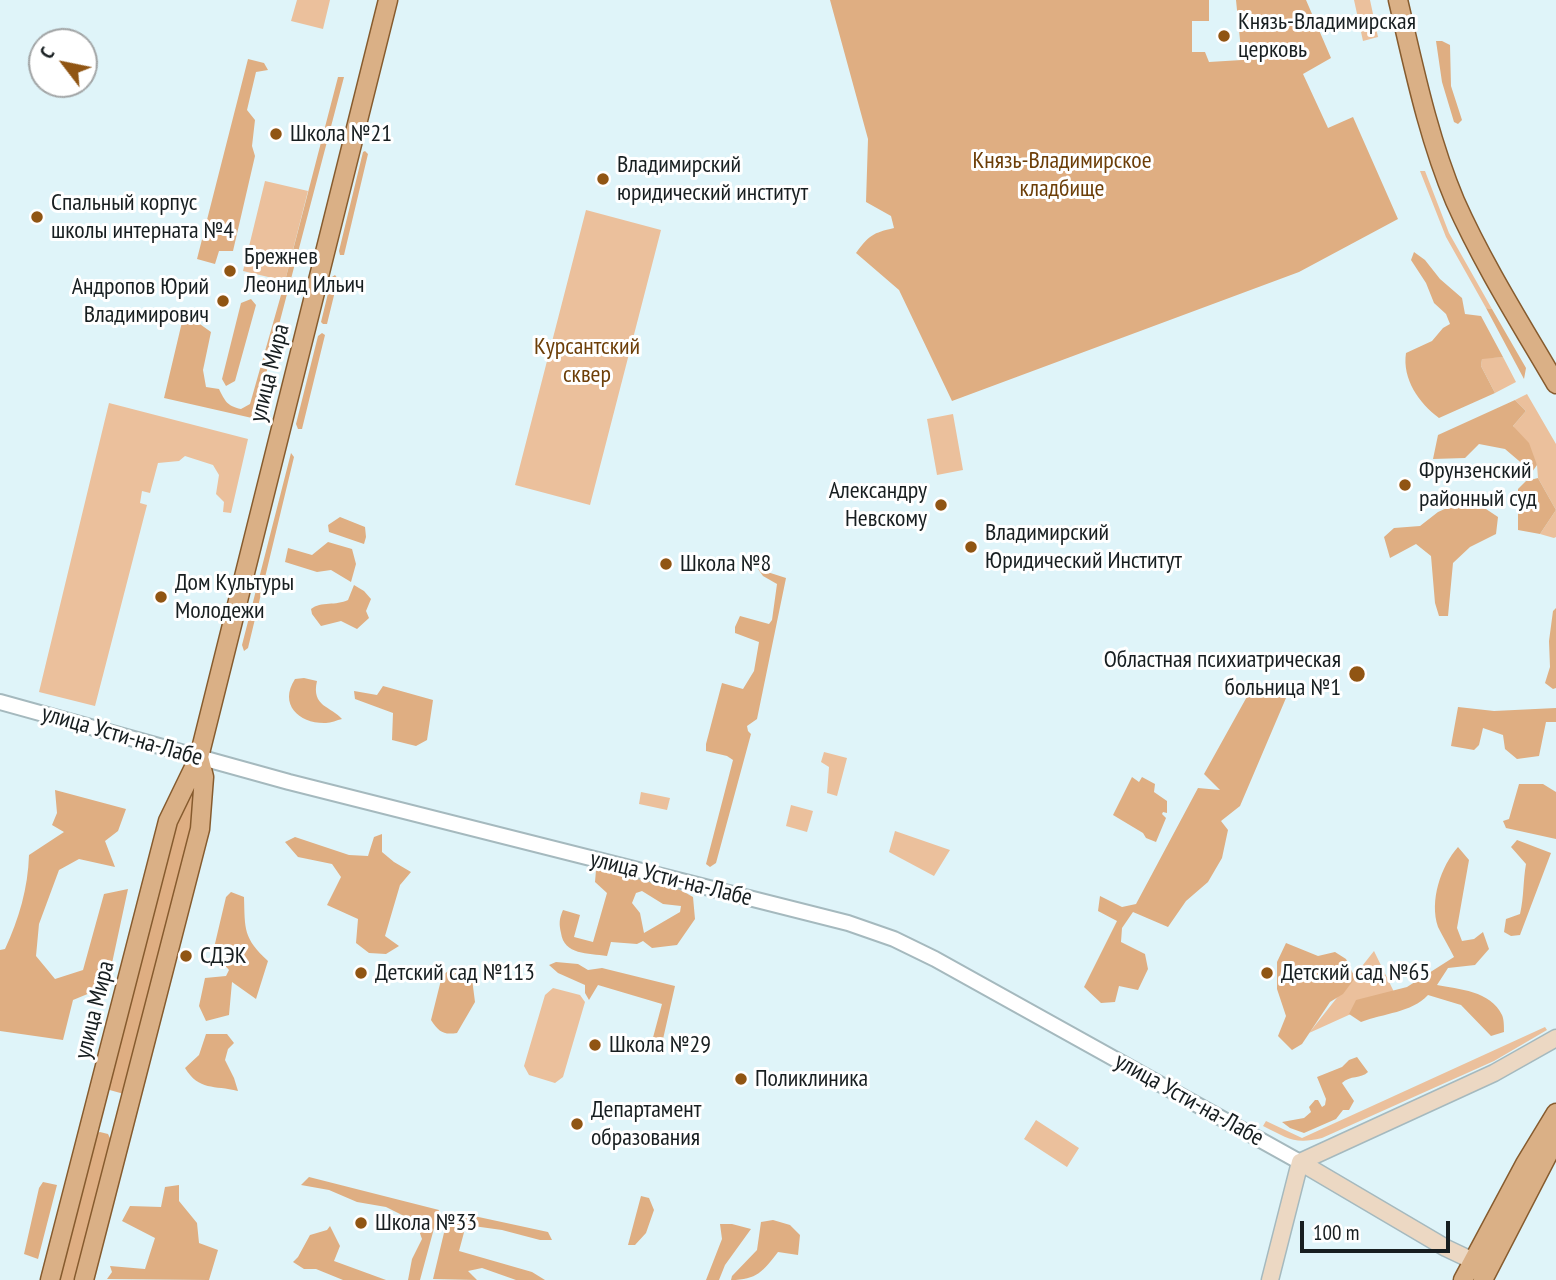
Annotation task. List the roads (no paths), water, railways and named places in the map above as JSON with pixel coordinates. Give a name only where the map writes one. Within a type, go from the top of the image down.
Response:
[{"type":"main road","name":"улица Мира","points":[[50,1280],[168,821],[199,757],[388,0]]},
{"type":"main road","points":[[1398,0],[1424,109],[1437,154],[1456,201],[1495,279],[1556,384]]},
{"type":"main road","name":"улица Мира","points":[[84,1280],[200,829],[204,777],[199,757]]},
{"type":"main road","points":[[1270,1280],[1300,1162],[1494,1073],[1556,1038]]},
{"type":"main road","points":[[1481,1270],[1525,1164],[1556,1113]]},
{"type":"main road","points":[[1463,1280],[1481,1270],[1556,1139]]},
{"type":"main road","name":"улица Усти-на-Лабе","points":[[1300,1162],[1481,1270]]},
{"type":"street","name":"улица Усти-на-Лабе","points":[[0,702],[505,837],[848,923],[885,936],[945,964],[1300,1162]]},
{"type":"place","name":"Князь-Владимирская церковь","points":[[1224,36]]},
{"type":"place","name":"Школа №21","points":[[276,134]]},
{"type":"place","name":"Владимирский юридический институт","points":[[603,179]]},
{"type":"place","name":"Cпальный корпус школы интерната №4","points":[[37,217]]},
{"type":"place","name":"Брежнев Леонид Ильич","points":[[230,271]]},
{"type":"place","name":"Андропов Юрий Владимирович","points":[[223,301]]},
{"type":"place","name":"Фрунзенский районный суд","points":[[1405,485]]},
{"type":"place","name":"Александру Невскому","points":[[941,505]]},
{"type":"place","name":"Владимирский Юридический Институт","points":[[971,547]]},
{"type":"place","name":"Школа №8","points":[[666,564]]},
{"type":"place","name":"Дом Культуры Молодежи","points":[[161,597]]},
{"type":"place","name":"Областная психиатрическая больница №1","points":[[1357,674]]},
{"type":"place","name":"СДЭК","points":[[186,956]]},
{"type":"place","name":"Детский сад №113","points":[[361,973]]},
{"type":"place","name":"Детский сад №65","points":[[1267,973]]},
{"type":"place","name":"Школа №29","points":[[595,1045]]},
{"type":"place","name":"Поликлиника","points":[[741,1079]]},
{"type":"place","name":"Департамент образования","points":[[577,1124]]},
{"type":"place","name":"Школа №33","points":[[361,1223]]},
{"type":"park label","name":"Князь-Владимирское кладбище","points":[[1062,175]]},
{"type":"park label","name":"Курсантский сквер","points":[[587,361]]}]
